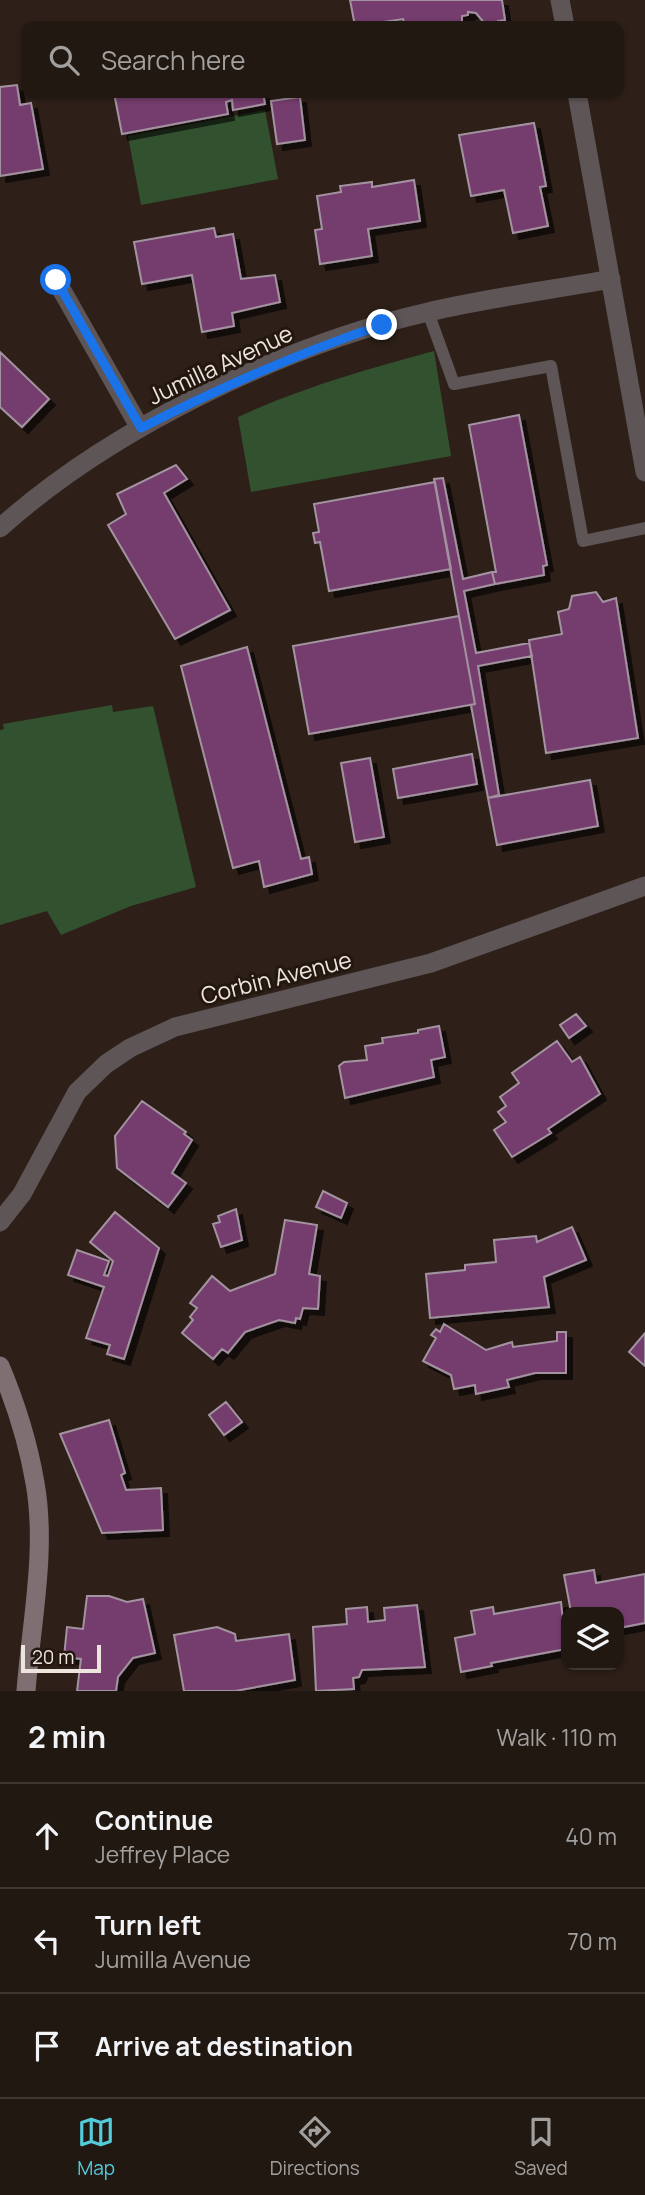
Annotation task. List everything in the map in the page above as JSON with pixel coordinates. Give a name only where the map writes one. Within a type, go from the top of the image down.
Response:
[{"type":"main road","points":[[0,1366],[19,1411],[36,1485],[39,1543],[26,1691]]},
{"type":"street","points":[[560,0],[564,21]]},
{"type":"street","points":[[578,98],[645,472]]},
{"type":"street","name":"Jumilla Avenue","points":[[0,528],[38,493],[141,428],[222,387],[307,350],[428,312],[611,279]]},
{"type":"street","points":[[56,280],[141,428]]},
{"type":"street","name":"Corbin Avenue","points":[[0,1222],[22,1195],[77,1092],[106,1064],[130,1048],[175,1027],[431,963],[645,886]]},
{"type":"lane","points":[[428,312],[454,384],[551,366],[583,541],[645,528]]},
{"type":"green space","points":[[265,110],[278,179],[141,205],[128,136]]},
{"type":"green space","points":[[434,351],[451,456],[251,492],[238,417],[334,380]]},
{"type":"green space","points":[[112,705],[113,712],[153,706],[196,887],[131,906],[61,935],[47,911],[0,925],[0,730],[4,729],[3,724]]},
{"type":"building","points":[[350,0],[502,0],[505,20],[483,21],[476,13],[468,12],[468,15],[462,16],[462,21],[354,21]]},
{"type":"building","points":[[17,85],[20,105],[31,103],[43,169],[0,176],[0,87]]},
{"type":"building","points":[[115,98],[264,98],[265,104],[233,110],[232,100],[226,102],[228,114],[122,134]]},
{"type":"building","points":[[300,98],[305,140],[277,144],[271,101]]},
{"type":"building","points":[[534,123],[546,186],[540,187],[548,226],[513,233],[504,190],[471,196],[459,135]]},
{"type":"building","points":[[414,180],[420,221],[368,229],[372,256],[320,264],[315,230],[322,229],[317,196],[341,192],[340,186],[372,182],[372,187]]},
{"type":"building","points":[[214,228],[216,237],[233,234],[241,279],[275,275],[280,302],[232,313],[234,326],[202,332],[192,275],[142,284],[134,242]]},
{"type":"building","points":[[0,352],[49,399],[22,427],[0,407]]},
{"type":"building","points":[[519,415],[547,565],[543,566],[544,575],[495,584],[492,572],[496,572],[469,425]]},
{"type":"building","points":[[176,465],[187,479],[164,493],[230,610],[175,639],[108,525],[126,514],[117,494]]},
{"type":"building","points":[[443,478],[463,579],[492,572],[495,584],[464,591],[476,653],[529,643],[532,656],[478,666],[499,795],[488,798],[471,705],[475,704],[434,479]]},
{"type":"building","points":[[435,482],[451,569],[329,591],[320,542],[315,543],[313,533],[319,532],[314,504]]},
{"type":"building","points":[[596,592],[603,602],[616,598],[638,738],[546,753],[529,640],[562,634],[558,612],[569,609],[572,596]]},
{"type":"building","points":[[459,616],[475,704],[309,734],[293,646]]},
{"type":"building","points":[[247,647],[301,859],[309,857],[312,874],[264,887],[259,861],[233,868],[181,666]]},
{"type":"building","points":[[472,754],[477,784],[398,798],[393,769]]},
{"type":"building","points":[[370,758],[384,837],[355,842],[341,763]]},
{"type":"building","points":[[590,780],[598,826],[497,845],[488,798]]},
{"type":"building","points":[[576,1014],[586,1026],[569,1038],[560,1025]]},
{"type":"building","points":[[439,1026],[445,1057],[431,1060],[434,1077],[345,1098],[339,1066],[344,1062],[367,1060],[365,1046],[383,1043],[382,1038],[418,1033],[418,1030]]},
{"type":"building","points":[[557,1041],[572,1062],[580,1057],[600,1094],[548,1129],[551,1133],[512,1157],[494,1130],[506,1122],[498,1112],[506,1106],[500,1097],[519,1083],[512,1073]]},
{"type":"building","points":[[142,1101],[186,1132],[184,1134],[192,1140],[172,1173],[186,1183],[168,1207],[117,1168],[115,1136]]},
{"type":"building","points":[[323,1191],[347,1203],[341,1218],[316,1207]]},
{"type":"building","points":[[236,1209],[242,1240],[221,1247],[213,1224],[220,1222],[218,1216]]},
{"type":"building","points":[[115,1212],[159,1248],[124,1359],[107,1354],[110,1345],[86,1338],[104,1287],[68,1275],[77,1250],[109,1261],[104,1275],[108,1276],[113,1261],[90,1242]]},
{"type":"building","points":[[285,1220],[317,1225],[309,1274],[320,1276],[318,1309],[303,1308],[300,1319],[296,1318],[295,1323],[279,1320],[245,1332],[228,1353],[222,1349],[213,1359],[182,1333],[193,1320],[190,1317],[197,1308],[190,1303],[212,1276],[230,1291],[275,1274]]},
{"type":"building","points":[[572,1227],[586,1260],[544,1277],[549,1307],[430,1318],[426,1274],[465,1270],[465,1265],[496,1262],[494,1240],[536,1236],[537,1242]]},
{"type":"building","points":[[444,1324],[486,1350],[512,1342],[513,1347],[557,1341],[557,1332],[566,1332],[566,1373],[535,1373],[507,1380],[509,1387],[476,1394],[475,1385],[454,1389],[451,1375],[423,1361],[436,1338],[431,1335],[436,1329],[440,1332]]},
{"type":"building","points":[[645,1333],[645,1366],[629,1352]]},
{"type":"building","points":[[226,1402],[242,1422],[224,1435],[209,1415]]},
{"type":"building","points":[[109,1420],[125,1473],[121,1475],[126,1490],[161,1488],[163,1530],[102,1533],[60,1434]]},
{"type":"building","points":[[594,1570],[596,1583],[645,1574],[645,1623],[624,1627],[624,1607],[570,1607],[564,1575]]},
{"type":"building","points":[[87,1596],[109,1596],[127,1602],[143,1599],[155,1653],[133,1658],[118,1677],[116,1691],[77,1691],[81,1659],[64,1657],[67,1627],[83,1629]]},
{"type":"building","points":[[561,1602],[561,1650],[491,1663],[492,1666],[461,1672],[455,1638],[475,1634],[471,1611],[493,1607],[494,1614]]},
{"type":"building","points":[[417,1605],[425,1667],[362,1670],[359,1677],[353,1678],[354,1689],[316,1691],[313,1627],[347,1624],[346,1609],[367,1607],[368,1622],[385,1620],[384,1608]]},
{"type":"building","points":[[217,1627],[235,1634],[236,1641],[289,1634],[295,1680],[235,1691],[184,1691],[174,1635]]},
{"type":"route","points":[[56,280],[141,428],[222,387],[307,350],[382,325]]}]
